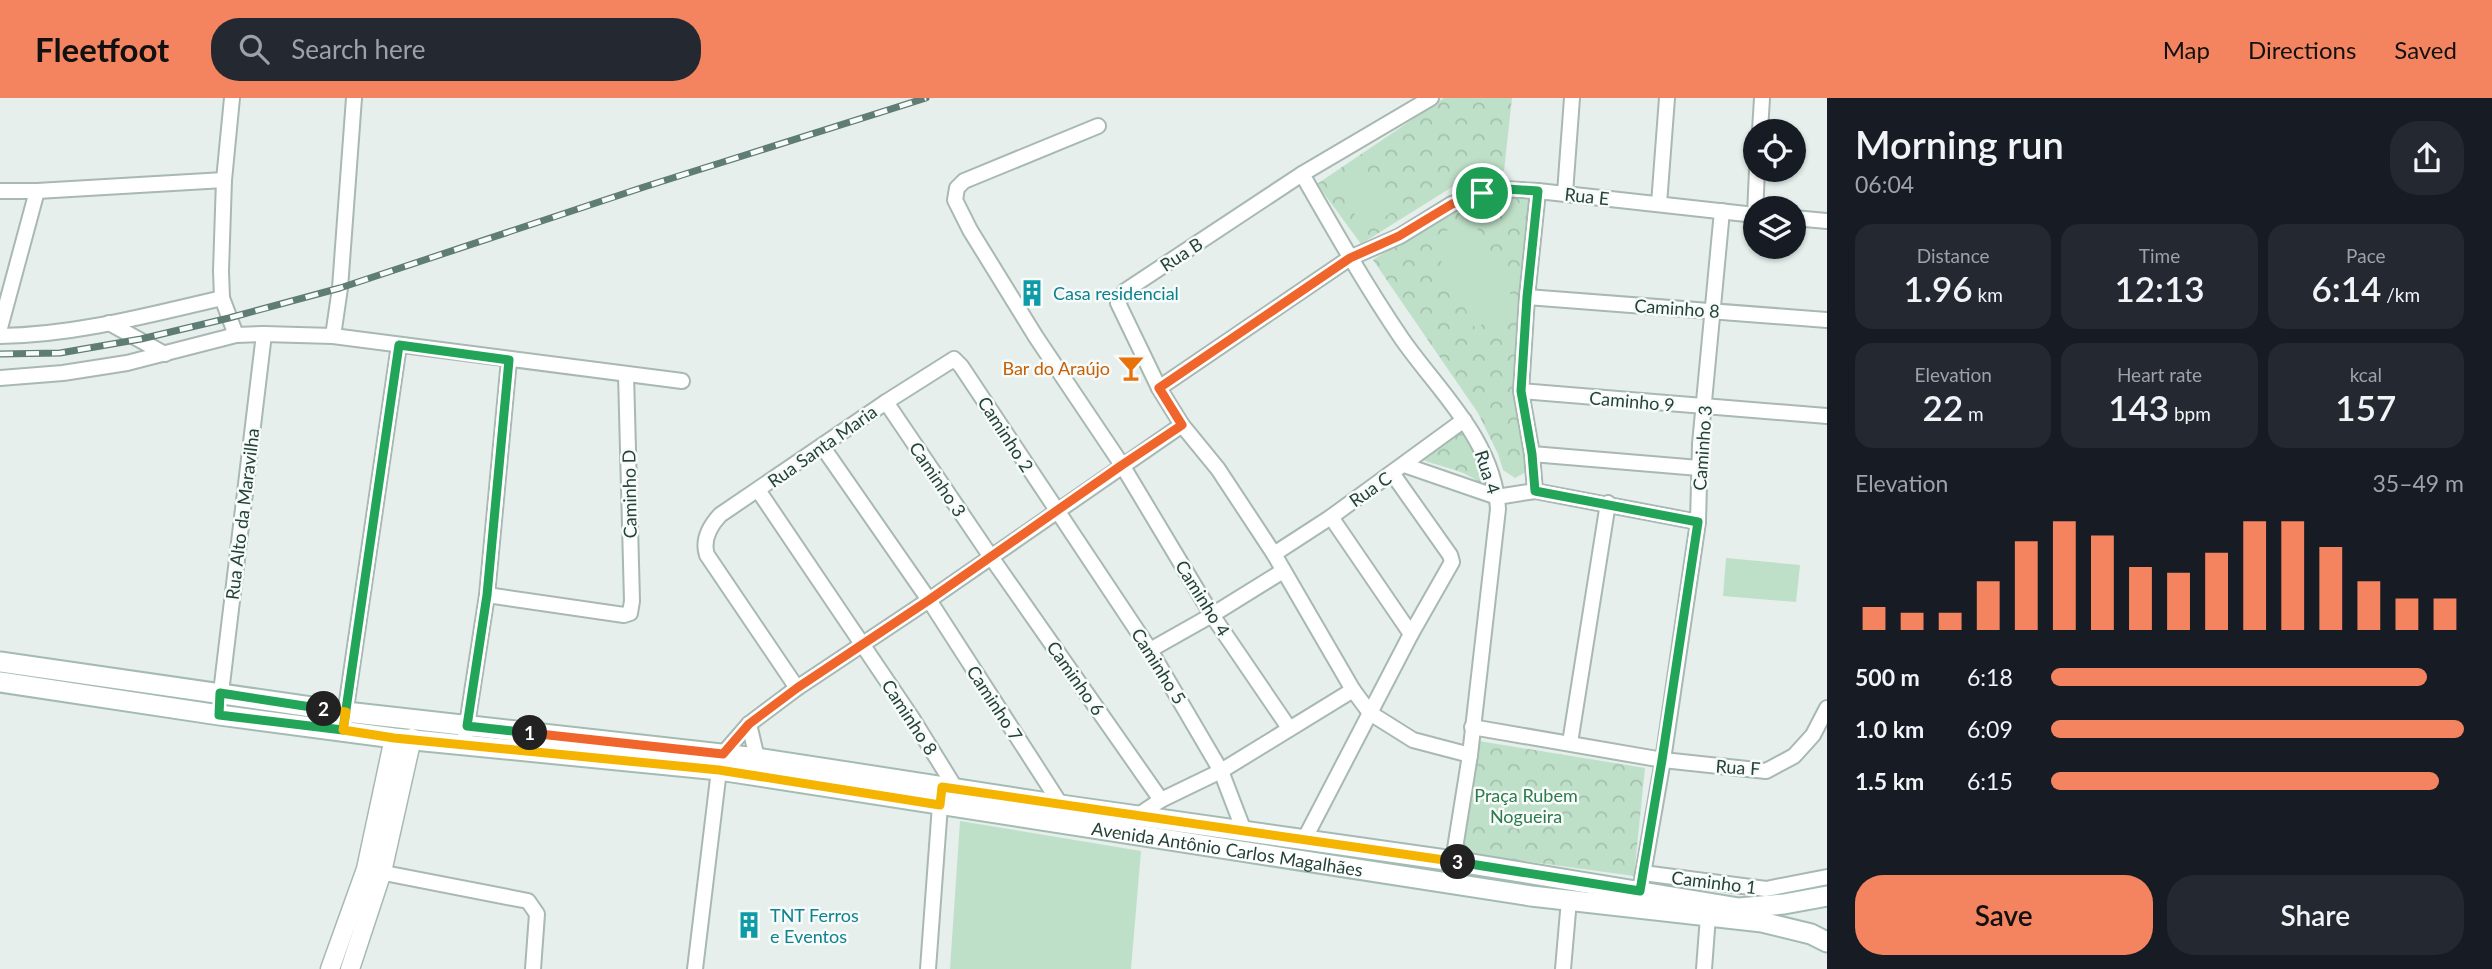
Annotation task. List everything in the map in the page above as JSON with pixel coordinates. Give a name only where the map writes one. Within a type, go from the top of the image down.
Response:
[{"type":"main road","name":"Avenida Antônio Carlos Magalhães","points":[[0,662],[220,693],[344,721],[403,738],[466,735]]},
{"type":"main road","name":"Avenida Antônio Carlos Magalhães","points":[[0,682],[219,715],[344,721],[721,762],[946,794],[1061,805],[1453,862],[1641,882],[1739,908],[1827,897]]},
{"type":"main road","name":"Avenida Antônio Carlos Magalhães","points":[[721,762],[757,758],[946,794],[1450,882],[1569,900],[1762,922],[1811,934],[1827,942]]},
{"type":"street","points":[[232,98],[224,180],[221,259],[222,298],[236,335]]},
{"type":"street","points":[[333,336],[340,288],[354,98]]},
{"type":"street","name":"Rua B","points":[[1274,554],[1218,469],[1182,425],[1159,388],[1119,307],[1119,297],[1302,174],[1431,98]]},
{"type":"street","points":[[1565,193],[1572,98]]},
{"type":"street","points":[[1659,204],[1667,98]]},
{"type":"street","points":[[1761,119],[1762,98]]},
{"type":"street","points":[[1098,126],[980,173],[964,181],[955,194],[970,230],[1036,337],[1122,465]]},
{"type":"street","name":"Rua 4","points":[[1302,174],[1350,258],[1403,340],[1482,448],[1497,497],[1498,509],[1470,754],[1453,862]]},
{"type":"street","points":[[0,191],[224,180]]},
{"type":"street","name":"Rua E","points":[[1159,388],[1350,258],[1399,236],[1452,204],[1482,193],[1506,189],[1565,193],[1743,214]]},
{"type":"street","points":[[0,328],[37,191]]},
{"type":"street","points":[[1535,491],[1532,454],[1521,391],[1538,191]]},
{"type":"street","name":"Caminho 3","points":[[1641,882],[1698,522],[1699,468],[1722,211]]},
{"type":"street","points":[[1806,219],[1827,221]]},
{"type":"street","name":"Caminho 8","points":[[1527,297],[1827,320]]},
{"type":"street","points":[[0,336],[49,334],[222,298]]},
{"type":"street","points":[[109,323],[165,354]]},
{"type":"street","points":[[0,378],[63,373],[127,363],[236,335],[264,334],[333,336],[682,381]]},
{"type":"street","name":"Rua Alto da Maravilha","points":[[219,715],[264,334]]},
{"type":"street","points":[[344,721],[399,345]]},
{"type":"street","name":"Rua Santa Maria","points":[[797,688],[707,555],[705,547],[709,530],[720,515],[954,359]]},
{"type":"street","name":"Caminho 2","points":[[954,359],[1056,510]]},
{"type":"street","points":[[466,735],[487,595],[509,360]]},
{"type":"street","name":"Caminho D","points":[[487,595],[624,615],[629,613],[632,601],[626,374]]},
{"type":"street","name":"Caminho 9","points":[[1521,391],[1827,416]]},
{"type":"street","name":"Caminho 3","points":[[886,402],[991,556]]},
{"type":"street","name":"Rua C","points":[[1274,554],[1464,420]]},
{"type":"street","points":[[695,969],[721,762],[749,724],[797,688],[863,646],[1182,425]]},
{"type":"street","points":[[822,446],[929,600]]},
{"type":"street","points":[[1532,454],[1699,468]]},
{"type":"street","name":"Caminho 4","points":[[1122,465],[1212,615],[1289,728]]},
{"type":"street","points":[[1398,469],[1497,497],[1535,491],[1698,522]]},
{"type":"street","points":[[1304,840],[1411,634],[1452,562],[1398,469]]},
{"type":"street","points":[[758,490],[863,646]]},
{"type":"street","points":[[1570,743],[1608,503]]},
{"type":"street","name":"Caminho 5","points":[[1056,510],[1150,650],[1221,771],[1244,831]]},
{"type":"street","points":[[1331,516],[1411,634]]},
{"type":"street","points":[[1274,554],[1353,690],[1370,713],[1413,740],[1470,754]]},
{"type":"street","name":"Caminho 6","points":[[991,556],[1161,800]]},
{"type":"street","points":[[1150,650],[1283,571]]},
{"type":"street","name":"Caminho 7","points":[[929,600],[1061,805]]},
{"type":"street","name":"Caminho 8","points":[[863,646],[912,718],[946,794]]},
{"type":"street","points":[[1137,816],[1161,800],[1221,771],[1353,690]]},
{"type":"street","name":"Rua F","points":[[1662,760],[1766,771],[1794,756],[1813,735],[1827,708]]},
{"type":"street","points":[[749,724],[757,758]]},
{"type":"street","points":[[1472,727],[1662,760]]},
{"type":"street","points":[[351,969],[403,738]]},
{"type":"street","points":[[928,969],[946,794]]},
{"type":"street","points":[[1450,882],[1453,862]]},
{"type":"street","points":[[330,969],[374,871]]},
{"type":"street","points":[[374,871],[528,901],[537,914],[533,969]]},
{"type":"street","name":"Caminho 1","points":[[1641,882],[1766,889],[1827,877]]},
{"type":"street","points":[[1563,969],[1569,900]]},
{"type":"street","points":[[1704,969],[1708,916]]},
{"type":"green space","points":[[1444,98],[1512,98],[1504,171],[1476,172],[1361,244],[1317,184]]},
{"type":"green space","points":[[1362,169],[1393,211],[1367,231],[1336,188]]},
{"type":"green space","points":[[1501,193],[1529,197],[1522,285],[1528,471],[1515,478],[1503,470],[1478,413],[1373,260],[1448,211]]},
{"type":"green space","points":[[1472,218],[1517,307],[1475,328],[1430,239]]},
{"type":"green space","points":[[1472,423],[1490,484],[1421,459]]},
{"type":"green space","points":[[1726,558],[1800,565],[1796,602],[1723,596]]},
{"type":"green space","name":"Praça Rubem Nogueira","points":[[1473,740],[1645,768],[1634,876],[1459,852]]},
{"type":"green space","points":[[960,821],[1141,851],[1131,969],[950,969]]},
{"type":"railway","points":[[0,354],[60,353],[141,339],[340,288],[644,187],[926,98]]},
{"type":"place","name":"Casa residencial","points":[[1032,293]]},
{"type":"place","name":"Bar do Araújo","points":[[1131,368]]},
{"type":"place","name":"TNT Ferros e Eventos","points":[[749,925]]},
{"type":"route","points":[[1482,193],[1452,204],[1399,236],[1350,258],[1159,388],[1182,425],[863,646],[797,688],[749,724],[723,754],[467,726],[487,595],[509,360],[399,345],[346,712],[343,730],[219,715],[220,693],[346,712],[343,730],[394,738],[719,770],[940,805],[942,787],[1640,891],[1698,522],[1535,491],[1532,454],[1521,391],[1538,191],[1506,189],[1482,193]]}]
